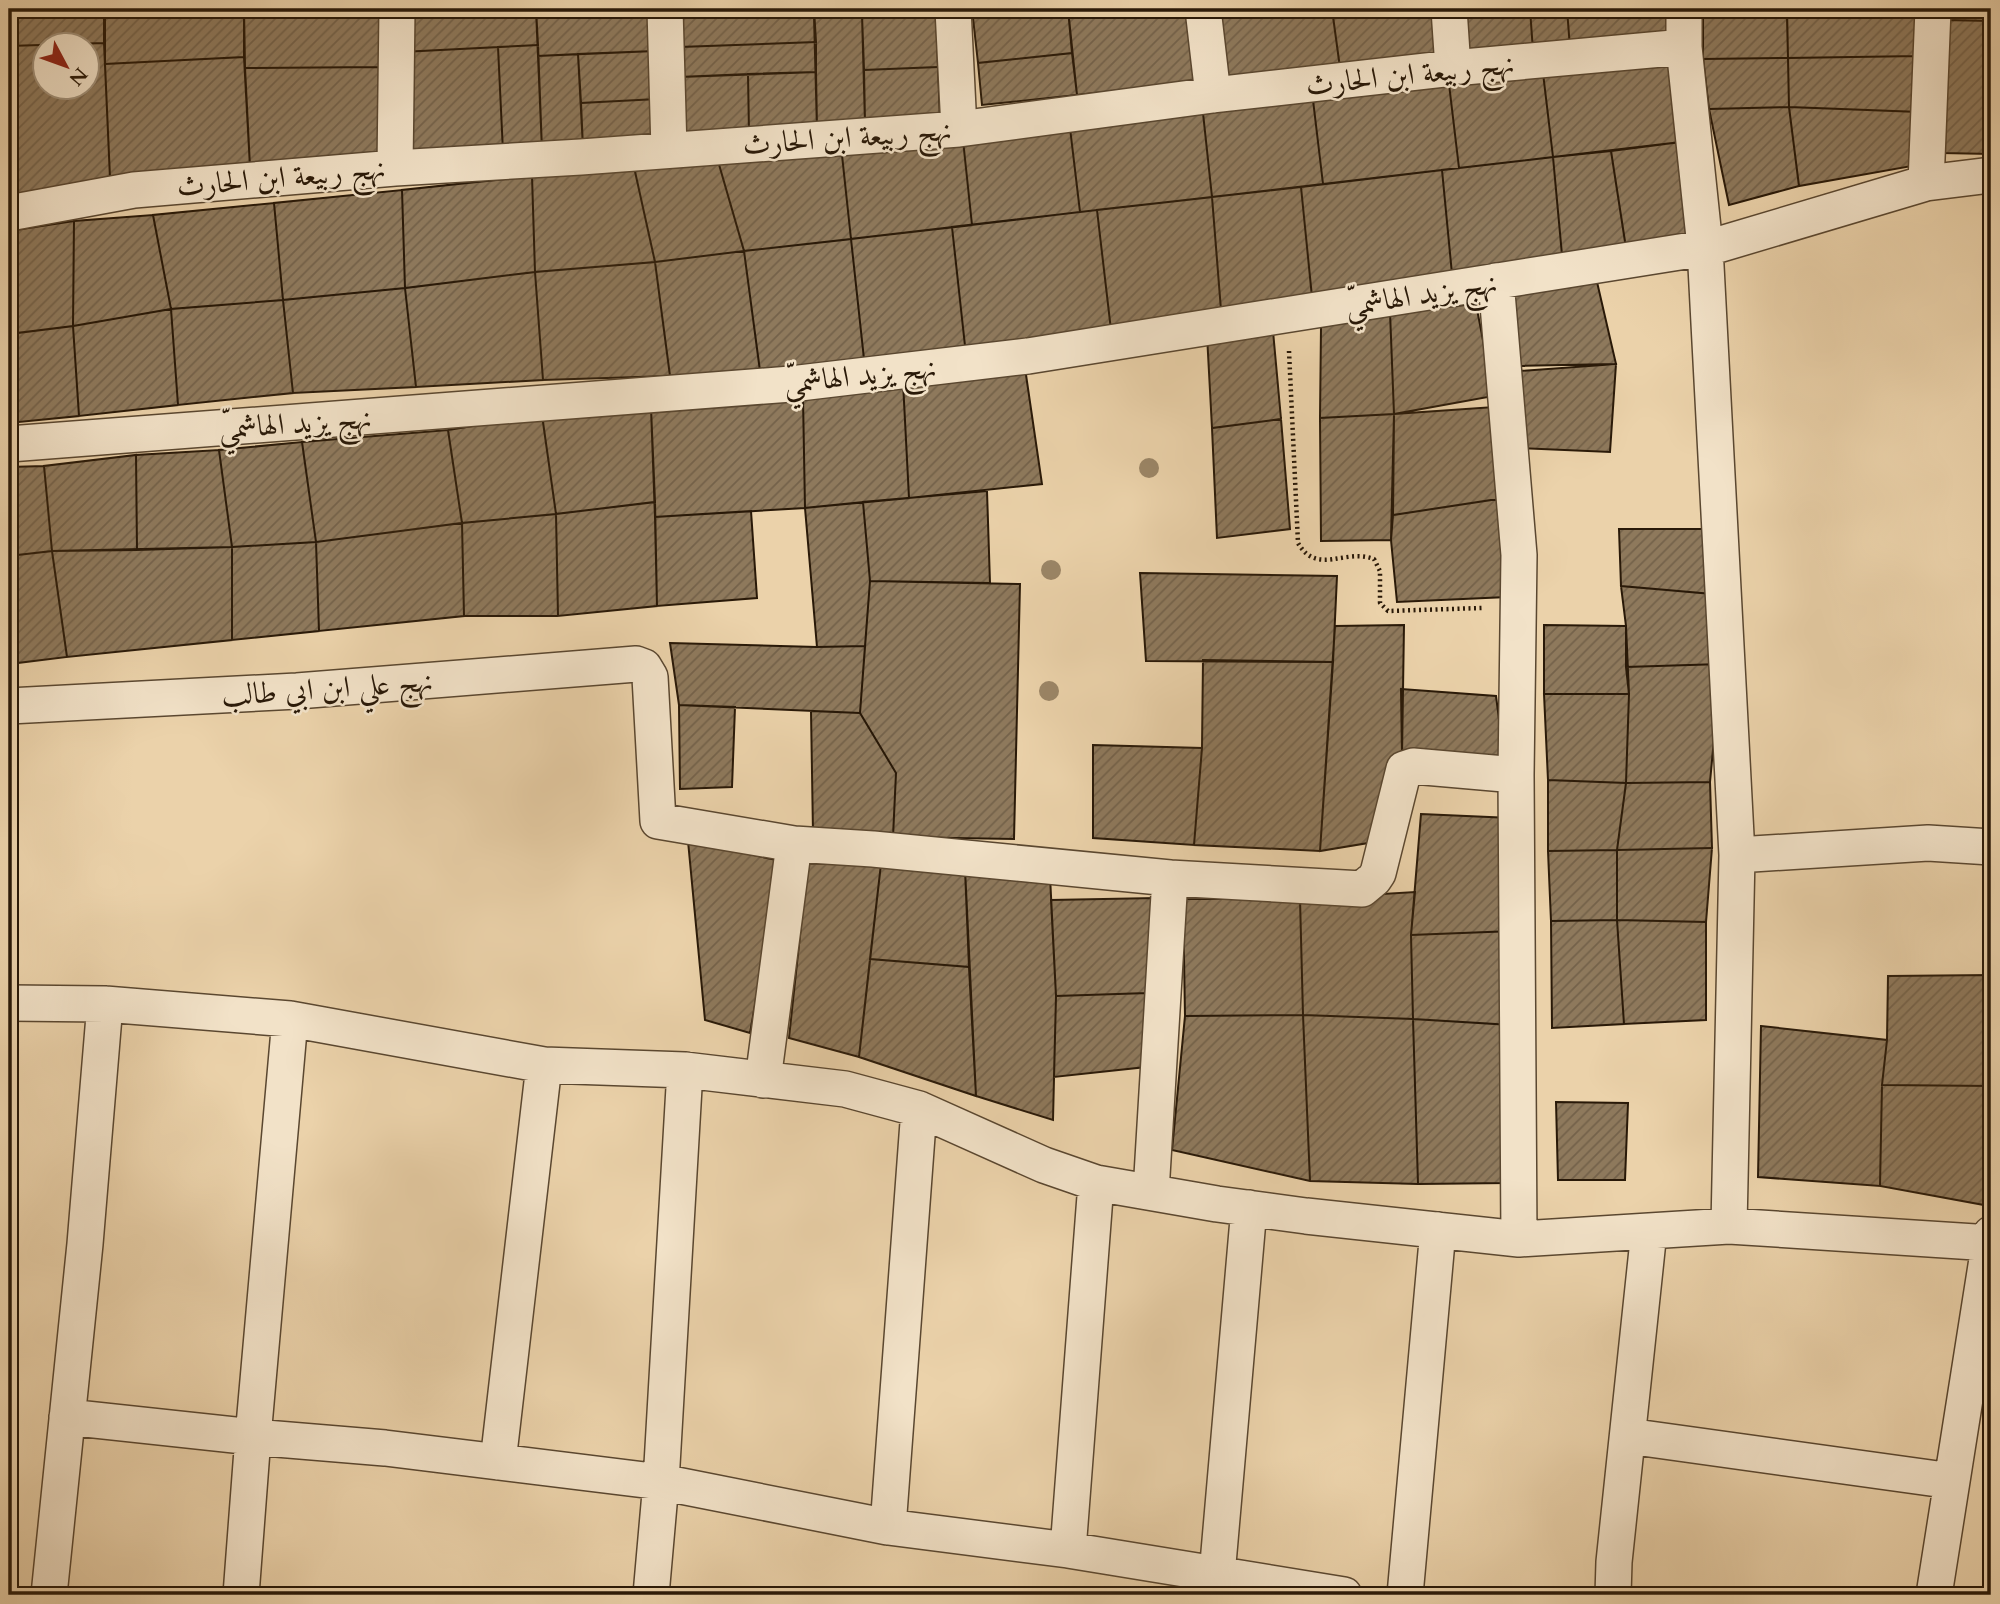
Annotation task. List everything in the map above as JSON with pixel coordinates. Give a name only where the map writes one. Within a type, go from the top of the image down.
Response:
[{"type":"street","points":[[395,168],[397,9]]},
{"type":"street","points":[[665,9],[669,150]]},
{"type":"street","points":[[953,9],[959,129]]},
{"type":"street","points":[[1203,9],[1213,95]]},
{"type":"street","points":[[1449,9],[1453,68]]},
{"type":"street","points":[[1684,9],[1684,47],[1705,247],[1737,855],[1729,1226]]},
{"type":"street","points":[[1926,183],[1933,9]]},
{"type":"street","name":"نهج ربيعة ابن الحارث","points":[[9,213],[134,190],[395,168],[959,129],[1213,95],[1453,68],[1684,47]]},
{"type":"street","name":"نهج يزيد الهاشميّ","points":[[9,444],[791,384],[1028,356],[1705,247],[1926,183],[1991,175]]},
{"type":"street","points":[[1496,281],[1519,555],[1516,775],[1518,1239]]},
{"type":"street","name":"نهج علي ابن ابي طالب","points":[[9,706],[297,691],[636,664],[644,667],[650,677],[658,821],[794,844]]},
{"type":"street","points":[[762,1080],[794,844],[873,849],[1170,878],[1362,889],[1378,873],[1404,769],[1413,766],[1516,775]]},
{"type":"street","points":[[1737,855],[1928,843],[1991,847]]},
{"type":"street","points":[[1151,1192],[1170,878]]},
{"type":"street","points":[[9,1003],[105,1004],[290,1019],[544,1065],[685,1070],[845,1089],[919,1109],[1044,1165],[1096,1183],[1249,1208],[1518,1239],[1729,1226],[1991,1243]]},
{"type":"street","points":[[49,1595],[85,1244],[105,1004]]},
{"type":"street","points":[[242,1595],[253,1437],[290,1019]]},
{"type":"street","points":[[498,1462],[544,1065]]},
{"type":"street","points":[[651,1595],[661,1482],[685,1070]]},
{"type":"street","points":[[888,1527],[919,1109]]},
{"type":"street","points":[[1068,1550],[1096,1183]]},
{"type":"street","points":[[1217,1575],[1249,1208]]},
{"type":"street","points":[[1405,1595],[1438,1230]]},
{"type":"street","points":[[1613,1595],[1614,1562],[1649,1231]]},
{"type":"street","points":[[1934,1595],[1991,1234]]},
{"type":"street","points":[[67,1417],[385,1448],[661,1482],[888,1527],[1068,1550],[1344,1595]]},
{"type":"street","points":[[1628,1436],[1952,1481]]},
{"type":"path","points":[[1287,316],[1298,542],[1304,554],[1315,561],[1363,555],[1374,559],[1380,571],[1380,603],[1388,611],[1518,607]]},
{"type":"building","points":[[9,9],[104,9],[104,43],[102,32],[32,32],[32,45],[9,46]]},
{"type":"building","points":[[105,9],[244,9],[244,57],[105,64]]},
{"type":"building","points":[[244,9],[379,9],[379,67],[245,68]]},
{"type":"building","points":[[400,9],[536,9],[538,45],[402,52]]},
{"type":"building","points":[[536,9],[652,9],[654,51],[538,56]]},
{"type":"building","points":[[678,9],[814,9],[816,42],[680,47]]},
{"type":"building","points":[[814,9],[936,9],[936,12],[814,16]]},
{"type":"building","points":[[972,9],[1068,9],[1072,53],[978,63]]},
{"type":"building","points":[[1068,9],[1186,9],[1194,82],[1077,95]]},
{"type":"building","points":[[1237,9],[1332,9],[1340,68],[1226,83],[1217,12]]},
{"type":"building","points":[[1332,9],[1431,9],[1437,54],[1340,68]]},
{"type":"building","points":[[1458,9],[1530,9],[1533,51],[1460,55]]},
{"type":"building","points":[[1530,9],[1567,9],[1570,48],[1533,51]]},
{"type":"building","points":[[1567,9],[1676,9],[1678,41],[1570,48]]},
{"type":"building","points":[[1703,9],[1787,9],[1788,58],[1703,59]]},
{"type":"building","points":[[1787,9],[1918,9],[1918,14],[1787,17]]},
{"type":"building","points":[[1945,9],[1991,9],[1991,21],[1945,20]]},
{"type":"building","points":[[936,12],[938,67],[864,70],[862,15]]},
{"type":"building","points":[[1918,14],[1918,56],[1788,58],[1787,17]]},
{"type":"building","points":[[862,15],[865,123],[817,129],[814,16]]},
{"type":"building","points":[[1945,20],[1991,21],[1991,154],[1942,153]]},
{"type":"building","points":[[816,42],[816,72],[680,77],[680,47]]},
{"type":"building","points":[[104,43],[110,178],[9,195],[9,46],[32,45],[32,102],[102,102]]},
{"type":"building","points":[[538,45],[542,150],[503,152],[498,47]]},
{"type":"building","points":[[498,47],[503,152],[408,157],[402,52]]},
{"type":"building","points":[[654,51],[657,99],[581,103],[578,54]]},
{"type":"building","points":[[1072,53],[1077,95],[982,105],[978,63]]},
{"type":"building","points":[[578,54],[583,148],[542,150],[538,56]]},
{"type":"building","points":[[1918,56],[1919,112],[1789,107],[1788,58]]},
{"type":"building","points":[[244,57],[250,167],[110,178],[105,64]]},
{"type":"building","points":[[1671,58],[1681,142],[1553,157],[1543,73]]},
{"type":"building","points":[[1788,58],[1789,107],[1709,109],[1703,59]]},
{"type":"building","points":[[379,67],[381,156],[250,167],[245,68]]},
{"type":"building","points":[[938,67],[940,120],[865,123],[864,70]]},
{"type":"building","points":[[816,72],[817,129],[749,133],[748,74]]},
{"type":"building","points":[[1543,73],[1553,157],[1459,168],[1449,84]]},
{"type":"building","points":[[748,74],[749,133],[682,140],[680,77]]},
{"type":"building","points":[[1449,84],[1459,168],[1323,184],[1313,100]]},
{"type":"building","points":[[657,99],[658,144],[583,148],[581,103]]},
{"type":"building","points":[[1313,100],[1323,184],[1212,197],[1203,113]]},
{"type":"building","points":[[1789,107],[1799,186],[1729,205],[1709,109]]},
{"type":"building","points":[[1789,107],[1919,112],[1912,166],[1799,186]]},
{"type":"building","points":[[1203,113],[1212,197],[1080,212],[1070,128]]},
{"type":"building","points":[[1070,128],[1080,212],[972,225],[963,140]]},
{"type":"building","points":[[963,140],[972,225],[851,239],[842,155]]},
{"type":"building","points":[[1681,142],[1690,239],[1626,248],[1611,151]]},
{"type":"building","points":[[1611,151],[1626,248],[1562,255],[1553,157]]},
{"type":"building","points":[[842,155],[851,239],[744,251],[718,161]]},
{"type":"building","points":[[1553,157],[1562,255],[1452,274],[1442,170]]},
{"type":"building","points":[[718,161],[744,251],[655,262],[634,167]]},
{"type":"building","points":[[634,167],[655,262],[535,272],[532,176]]},
{"type":"building","points":[[1442,170],[1452,274],[1312,297],[1301,187]]},
{"type":"building","points":[[532,176],[535,272],[405,288],[402,190]]},
{"type":"building","points":[[1301,187],[1312,297],[1221,310],[1212,197]]},
{"type":"building","points":[[402,190],[405,288],[283,300],[274,203]]},
{"type":"building","points":[[1212,197],[1221,310],[1111,330],[1097,210]]},
{"type":"building","points":[[274,203],[283,300],[171,309],[153,215]]},
{"type":"building","points":[[1097,210],[1111,330],[965,346],[952,227]]},
{"type":"building","points":[[153,215],[171,309],[73,326],[74,221]]},
{"type":"building","points":[[74,221],[73,326],[9,334],[9,231]]},
{"type":"building","points":[[952,227],[965,346],[864,359],[851,239]]},
{"type":"building","points":[[851,239],[864,359],[760,371],[744,251]]},
{"type":"building","points":[[744,251],[760,371],[670,376],[655,262]]},
{"type":"building","points":[[655,262],[670,376],[543,380],[535,272]]},
{"type":"building","points":[[535,272],[543,380],[416,387],[405,288]]},
{"type":"building","points":[[1597,282],[1616,364],[1516,366],[1512,296]]},
{"type":"building","points":[[405,288],[416,387],[293,393],[283,300]]},
{"type":"building","points":[[283,300],[293,393],[178,405],[171,309]]},
{"type":"building","points":[[1476,304],[1487,361],[1488,397],[1394,414],[1390,312]]},
{"type":"building","points":[[171,309],[178,405],[79,416],[73,326]]},
{"type":"building","points":[[1390,312],[1394,414],[1320,418],[1321,327]]},
{"type":"building","points":[[73,326],[79,416],[9,423],[9,334]]},
{"type":"building","points":[[1273,331],[1281,419],[1212,428],[1207,335]]},
{"type":"building","points":[[1616,364],[1610,452],[1521,448],[1519,371]]},
{"type":"building","points":[[1025,368],[1042,484],[909,498],[903,382]]},
{"type":"building","points":[[903,382],[909,498],[805,508],[803,398]]},
{"type":"building","points":[[803,398],[805,508],[655,517],[651,408]]},
{"type":"building","points":[[1494,407],[1498,499],[1393,515],[1394,414]]},
{"type":"building","points":[[651,408],[655,502],[556,514],[542,415]]},
{"type":"building","points":[[1394,414],[1391,540],[1321,541],[1320,418]]},
{"type":"building","points":[[542,415],[556,514],[462,523],[448,430]]},
{"type":"building","points":[[1281,419],[1290,529],[1217,538],[1212,428]]},
{"type":"building","points":[[448,430],[462,523],[316,542],[302,442]]},
{"type":"building","points":[[302,442],[316,542],[232,547],[219,450]]},
{"type":"building","points":[[219,450],[232,547],[137,550],[136,455]]},
{"type":"building","points":[[136,455],[137,550],[52,551],[44,466]]},
{"type":"building","points":[[44,466],[52,551],[9,556],[9,467]]},
{"type":"building","points":[[987,491],[990,583],[870,581],[863,502]]},
{"type":"building","points":[[1498,499],[1507,597],[1397,602],[1391,540],[1393,515]]},
{"type":"building","points":[[655,502],[657,606],[558,616],[556,514]]},
{"type":"building","points":[[863,502],[870,581],[865,646],[817,647],[805,508]]},
{"type":"building","points":[[751,511],[757,598],[657,606],[655,517]]},
{"type":"building","points":[[556,514],[558,616],[464,616],[462,523]]},
{"type":"building","points":[[462,523],[464,616],[319,631],[316,542]]},
{"type":"building","points":[[1619,529],[1711,529],[1712,594],[1621,586]]},
{"type":"building","points":[[316,542],[319,631],[232,640],[232,547]]},
{"type":"building","points":[[232,547],[232,640],[67,657],[52,551]]},
{"type":"building","points":[[52,551],[67,657],[9,664],[9,556]]},
{"type":"building","points":[[1140,573],[1337,576],[1333,662],[1146,661]]},
{"type":"building","points":[[870,581],[1020,584],[1014,839],[893,837],[896,773],[860,713]]},
{"type":"building","points":[[1621,586],[1712,594],[1721,664],[1626,667],[1626,626]]},
{"type":"building","points":[[1404,625],[1402,755],[1374,842],[1320,851],[1335,626]]},
{"type":"building","points":[[1544,625],[1626,626],[1629,694],[1544,694]]},
{"type":"building","points":[[670,643],[865,646],[860,713],[679,705]]},
{"type":"building","points":[[1203,660],[1333,662],[1320,851],[1194,845],[1202,748]]},
{"type":"building","points":[[1721,664],[1710,782],[1626,783],[1629,694],[1626,667]]},
{"type":"building","points":[[1401,689],[1496,696],[1504,758],[1402,755]]},
{"type":"building","points":[[1544,694],[1629,694],[1626,783],[1548,780]]},
{"type":"building","points":[[679,705],[735,707],[732,787],[680,789]]},
{"type":"building","points":[[811,711],[860,713],[896,773],[893,837],[813,833]]},
{"type":"building","points":[[1093,745],[1202,748],[1194,845],[1093,838]]},
{"type":"building","points":[[1548,780],[1626,783],[1617,850],[1548,851]]},
{"type":"building","points":[[1710,782],[1712,848],[1617,850],[1626,783]]},
{"type":"building","points":[[1421,814],[1511,818],[1513,931],[1411,935]]},
{"type":"building","points":[[688,841],[781,861],[750,1033],[705,1020]]},
{"type":"building","points":[[1712,848],[1706,922],[1617,920],[1617,850]]},
{"type":"building","points":[[1617,850],[1617,920],[1551,921],[1548,851]]},
{"type":"building","points":[[808,860],[881,864],[859,1057],[789,1038]]},
{"type":"building","points":[[881,864],[965,869],[969,967],[870,959]]},
{"type":"building","points":[[965,869],[1050,876],[1056,996],[1053,1120],[976,1096]]},
{"type":"building","points":[[1415,892],[1411,935],[1413,1019],[1303,1015],[1300,899]]},
{"type":"building","points":[[1156,898],[1148,993],[1056,996],[1051,900]]},
{"type":"building","points":[[1183,899],[1300,899],[1303,1015],[1185,1016]]},
{"type":"building","points":[[1617,920],[1624,1024],[1552,1028],[1551,921]]},
{"type":"building","points":[[1617,920],[1706,922],[1706,1020],[1624,1024]]},
{"type":"building","points":[[1513,931],[1511,1025],[1413,1019],[1411,935]]},
{"type":"building","points":[[870,959],[969,967],[976,1096],[859,1057]]},
{"type":"building","points":[[1991,975],[1991,1086],[1882,1085],[1887,1040],[1888,976]]},
{"type":"building","points":[[1148,993],[1146,1067],[1054,1077],[1056,996]]},
{"type":"building","points":[[1303,1015],[1413,1019],[1418,1184],[1310,1181]]},
{"type":"building","points":[[1303,1015],[1310,1181],[1172,1150],[1185,1016]]},
{"type":"building","points":[[1413,1019],[1511,1025],[1508,1183],[1418,1184]]},
{"type":"building","points":[[1761,1026],[1887,1040],[1882,1085],[1880,1186],[1758,1177]]},
{"type":"building","points":[[1882,1085],[1991,1086],[1991,1139],[1984,1205],[1880,1186]]},
{"type":"building","points":[[1556,1102],[1628,1103],[1625,1180],[1558,1180]]}]
